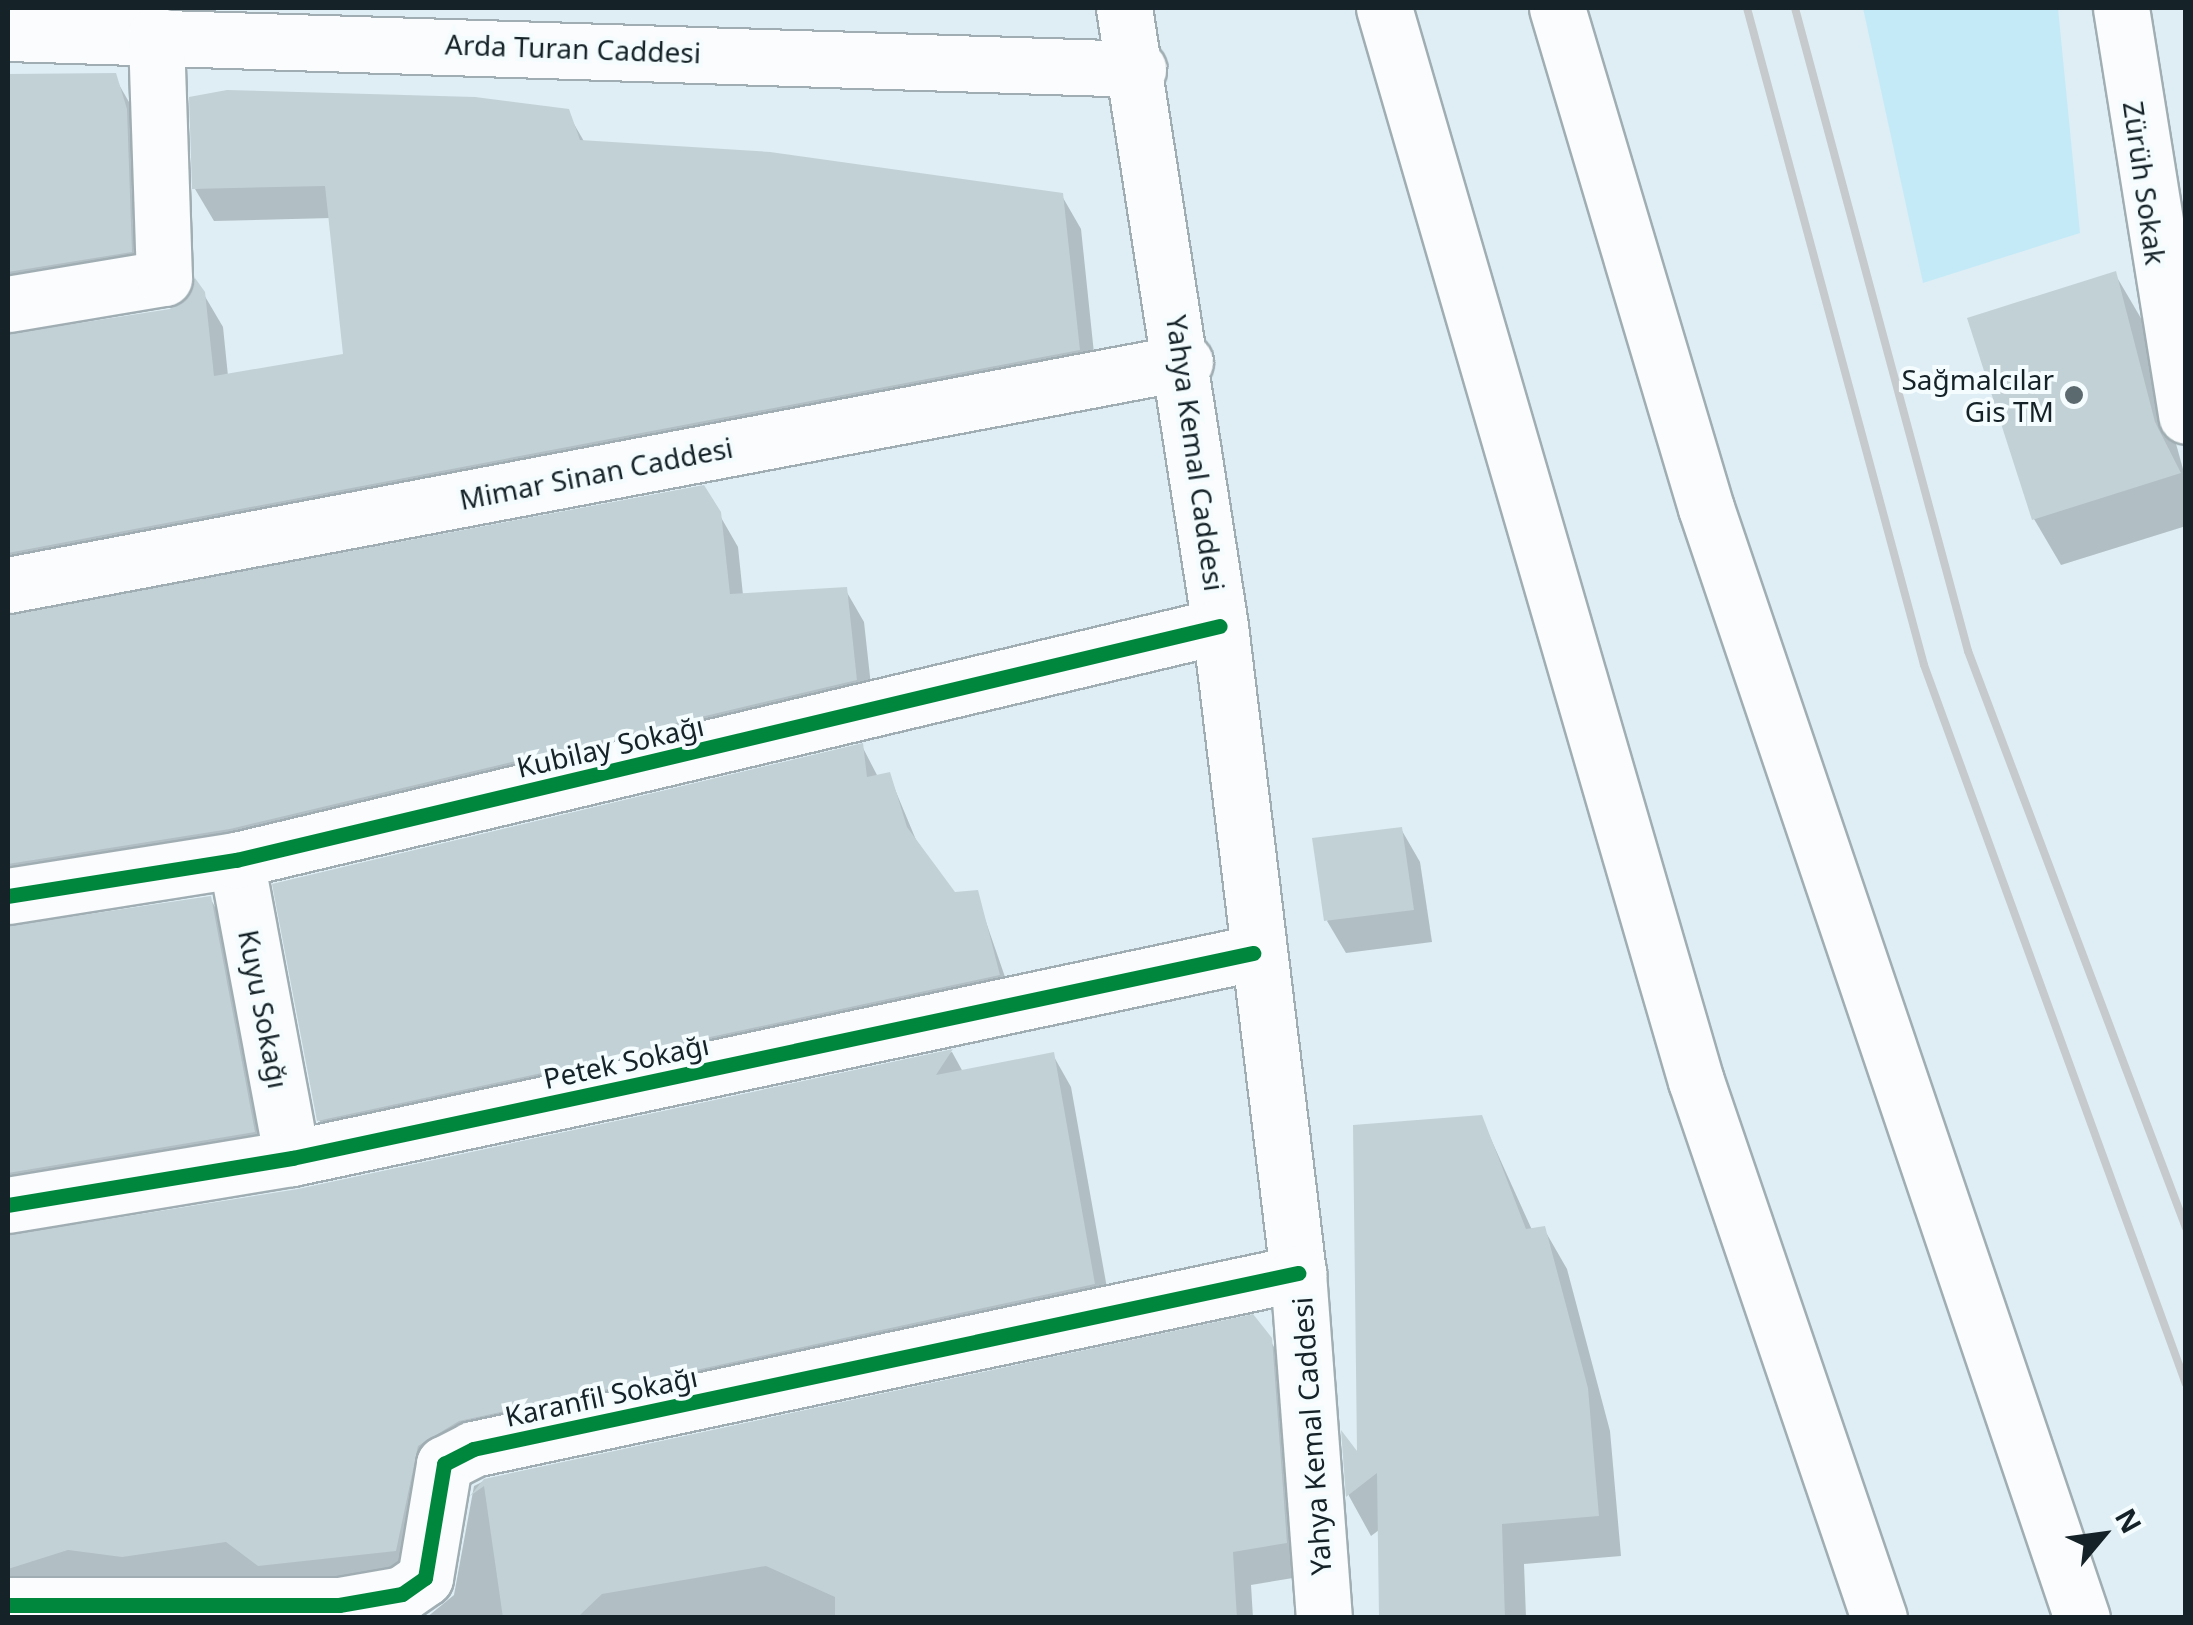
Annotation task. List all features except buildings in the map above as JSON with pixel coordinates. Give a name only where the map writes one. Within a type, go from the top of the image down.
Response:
[{"type":"main road","name":"Yahya Kemal Caddesi","points":[[1124,8],[1138,69],[1185,362],[1220,626],[1253,953],[1298,1273],[1324,1618]]},
{"type":"main road","points":[[1384,8],[1696,1081],[1879,1618]]},
{"type":"main road","points":[[1557,8],[1712,526],[2082,1618]]},
{"type":"main road","name":"Zürüh Sokak","points":[[2121,8],[2170,262],[2186,416]]},
{"type":"main road","name":"Arda Turan Caddesi","points":[[8,34],[182,25],[1138,69]]},
{"type":"main road","points":[[8,304],[164,278],[182,25]]},
{"type":"main road","name":"Mimar Sinan Caddesi","points":[[8,585],[1185,362]]},
{"type":"main road","name":"Kubilay Sokağı","points":[[8,896],[236,860],[1220,626]]},
{"type":"main road","name":"Kuyu Sokağı","points":[[236,860],[292,1158]]},
{"type":"main road","name":"Petek Sokağı","points":[[8,1205],[292,1158],[1253,953]]},
{"type":"main road","name":"Karanfil Sokağı","points":[[8,1604],[338,1605],[402,1594],[425,1578],[444,1464],[473,1449],[1298,1273]]},
{"type":"shaded area","points":[[1863,8],[2058,8],[2080,233],[1923,283]]},
{"type":"railway","points":[[1747,8],[1924,665],[2186,1384]]},
{"type":"railway","points":[[1795,8],[1968,651],[2186,1228]]},
{"type":"cycle path","points":[[8,896],[236,860],[1220,626]]},
{"type":"cycle path","points":[[8,1205],[292,1158],[1253,953]]},
{"type":"cycle path","points":[[8,1605],[339,1605],[402,1594],[425,1578],[444,1464],[473,1449],[1298,1273]]},
{"type":"place","name":"Sağmalcılar Gis TM","points":[[2074,395]]}]
